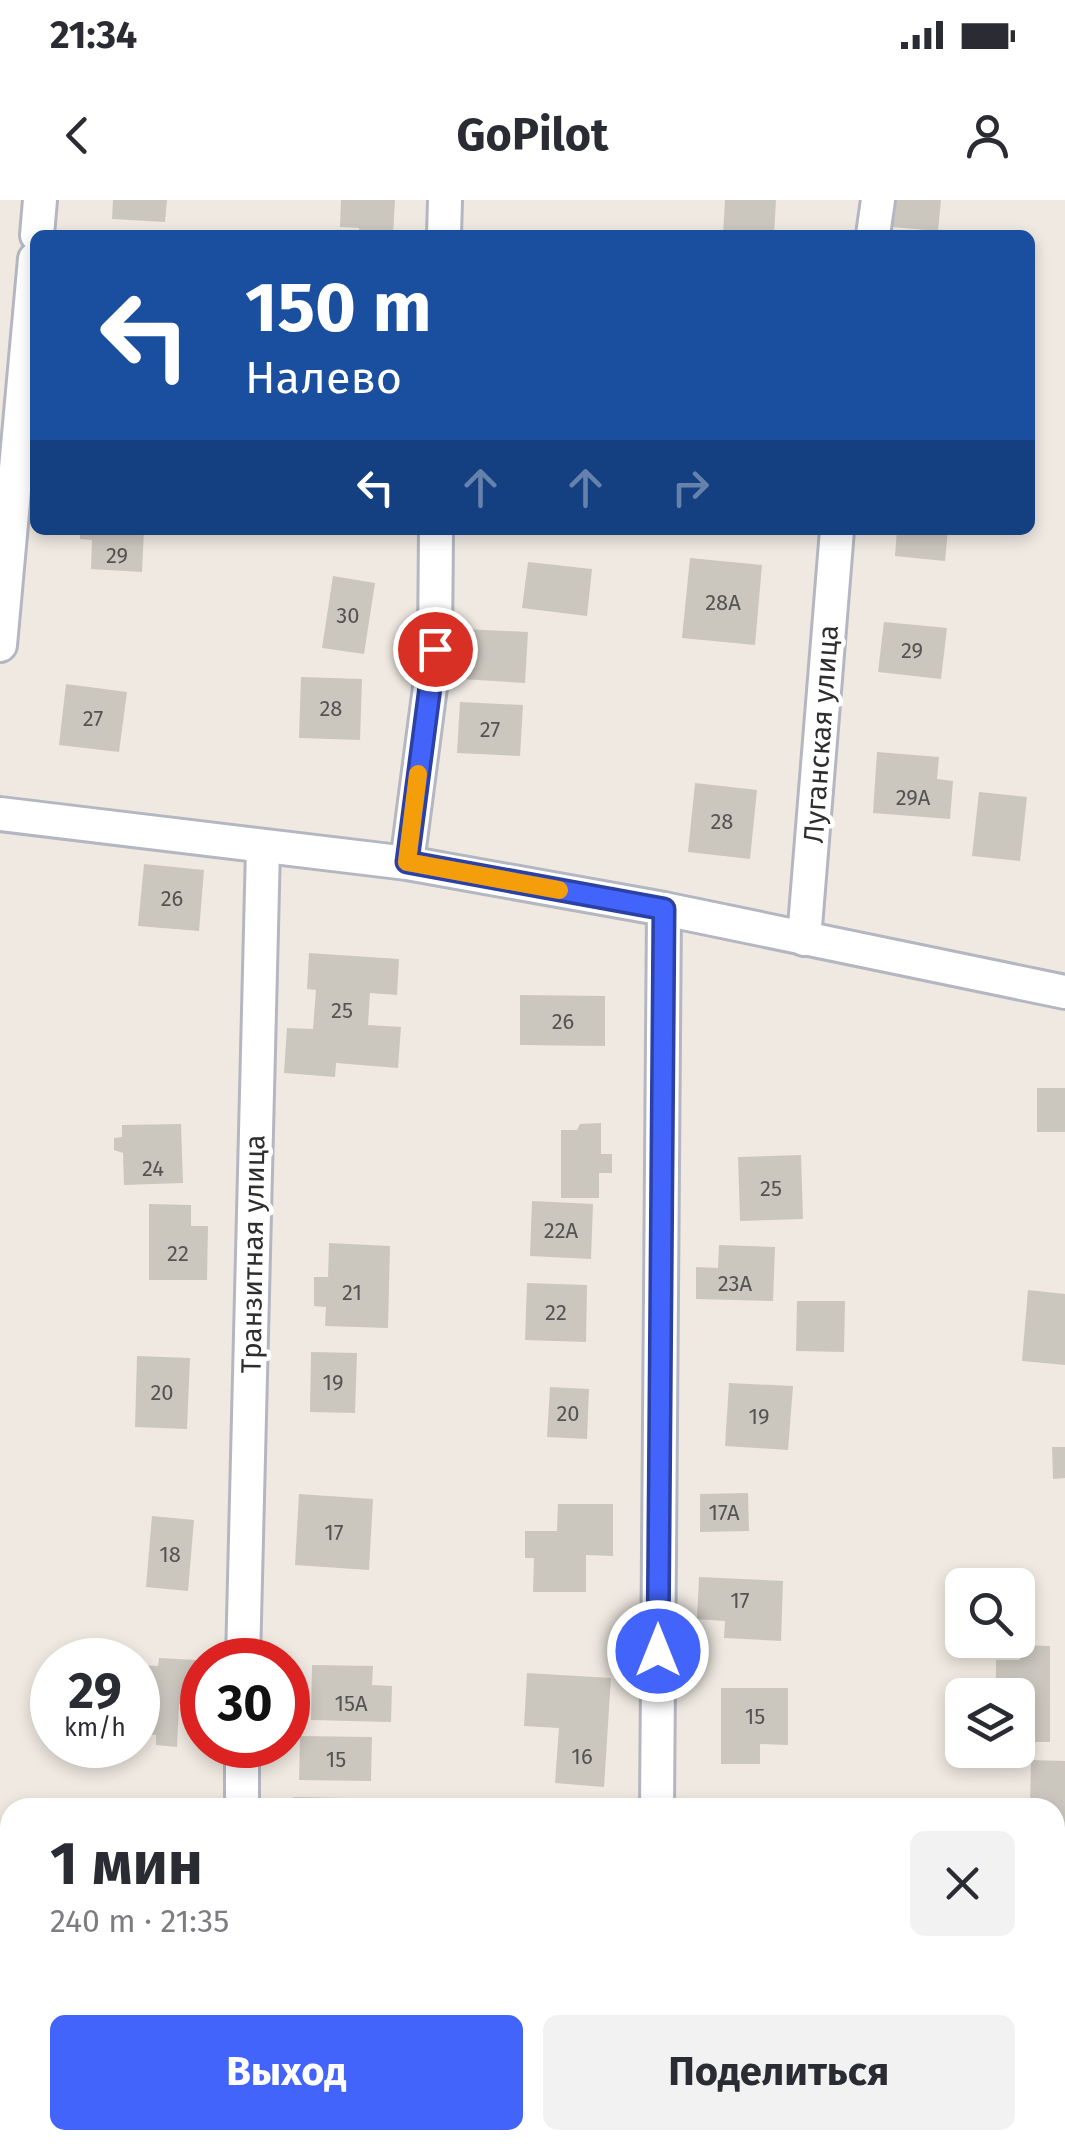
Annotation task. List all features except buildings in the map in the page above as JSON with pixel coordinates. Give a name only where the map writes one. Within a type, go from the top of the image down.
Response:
[{"type":"street","points":[[37,230],[40,200]]},
{"type":"street","points":[[444,230],[445,200]]},
{"type":"street","points":[[875,230],[878,200]]},
{"type":"street","points":[[0,645],[30,314]]},
{"type":"street","points":[[407,862],[435,649],[436,535]]},
{"type":"street","name":"Луганская улица","points":[[804,939],[836,535]]},
{"type":"street","points":[[0,814],[407,862],[664,909],[1065,992]]},
{"type":"street","name":"Транзитная улица","points":[[245,1638],[263,848]]},
{"type":"street","points":[[657,1798],[664,909]]},
{"type":"street","points":[[242,1768],[242,1798]]},
{"type":"slow traffic","points":[[418,774],[407,862],[559,890]]},
{"type":"route","points":[[435,649],[407,862],[664,909],[658,1651]]}]
